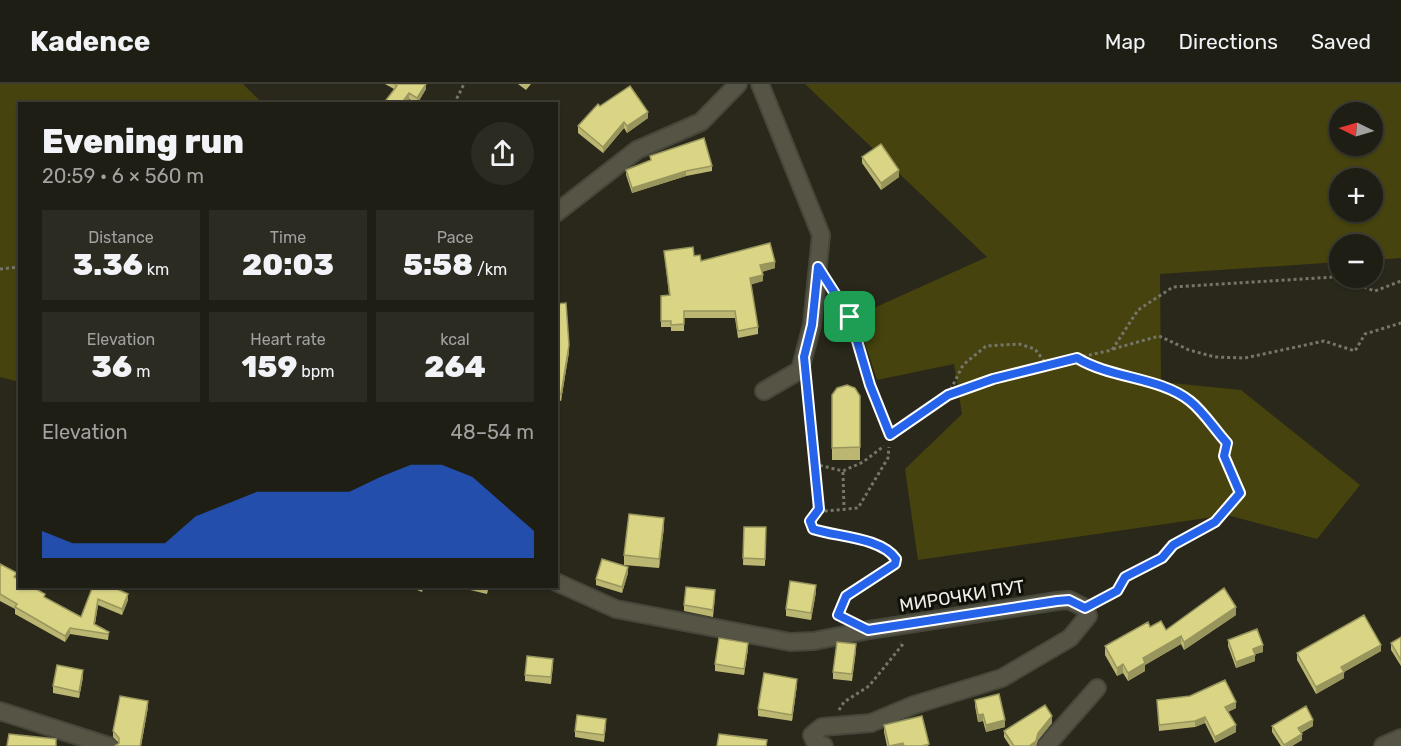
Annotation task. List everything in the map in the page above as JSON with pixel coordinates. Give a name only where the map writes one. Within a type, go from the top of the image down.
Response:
[{"type":"street","points":[[558,211],[637,150],[701,122],[738,84]]},
{"type":"street","points":[[760,84],[822,235],[812,325],[800,370],[764,391]]},
{"type":"street","name":"МИРОЧКИ ПУТ","points":[[558,583],[616,609],[773,640],[814,641],[868,630],[1057,601],[1069,600],[1085,608]]},
{"type":"street","points":[[824,746],[815,742],[812,735],[815,730],[829,726],[871,723],[914,705],[1002,678],[1070,638],[1088,616],[1085,608]]},
{"type":"street","points":[[1046,746],[1097,688]]},
{"type":"street","points":[[0,711],[109,746]]},
{"type":"street","points":[[1383,746],[1401,738]]},
{"type":"lane","points":[[818,267],[850,317],[870,385],[890,435]]},
{"type":"path","points":[[455,102],[464,84]]},
{"type":"path","points":[[0,269],[18,267]]},
{"type":"path","points":[[1112,350],[1138,310],[1173,287],[1334,277],[1375,291],[1401,281]]},
{"type":"path","points":[[890,435],[948,395],[1047,365],[1159,336],[1189,350],[1215,357],[1245,358],[1324,341],[1355,351],[1365,334],[1401,323]]},
{"type":"path","points":[[948,395],[963,365],[986,346],[1019,344],[1035,349],[1047,365]]},
{"type":"path","points":[[804,357],[813,464],[818,481],[819,509],[810,521],[813,529],[856,537],[883,548],[896,559],[895,564],[846,596],[840,605],[838,615],[868,630]]},
{"type":"path","points":[[1077,358],[1095,369],[1164,387],[1190,401],[1227,443],[1224,456],[1240,493],[1215,522],[1173,545],[1162,558],[1125,577],[1117,591],[1085,608]]},
{"type":"path","points":[[813,464],[843,471],[863,462],[890,441],[888,458],[858,508],[819,509]]},
{"type":"path","points":[[843,471],[844,509]]},
{"type":"path","points":[[829,726],[844,702],[869,686],[885,669],[903,644],[894,640]]},
{"type":"shaded area","points":[[0,84],[243,84],[261,102],[18,102],[18,382],[0,377]]},
{"type":"shaded area","points":[[805,84],[1401,84],[1401,258],[1383,259],[1383,234],[1329,234],[1329,263],[1160,274],[1161,382],[1241,390],[1360,485],[1317,539],[1227,515],[918,560],[905,469],[962,414],[954,364],[877,380],[856,316],[987,257]]},
{"type":"building","points":[[394,84],[426,84],[417,98],[409,93],[402,102],[385,102],[397,86]]},
{"type":"building","points":[[630,86],[648,112],[627,126],[624,122],[603,147],[578,126],[598,104],[600,106]]},
{"type":"building","points":[[704,138],[712,166],[686,171],[632,188],[626,170],[651,160],[650,156]]},
{"type":"building","points":[[881,144],[899,170],[881,183],[862,157]]},
{"type":"building","points":[[770,243],[775,262],[760,265],[763,275],[750,278],[758,327],[738,331],[735,311],[684,311],[684,324],[671,325],[671,321],[661,321],[661,296],[670,295],[664,251],[693,247],[694,256],[700,255],[701,261]]},
{"type":"building","points":[[566,303],[569,345],[561,394],[558,393],[558,304]]},
{"type":"building","points":[[847,385],[855,388],[860,396],[860,447],[832,448],[832,395],[837,388]]},
{"type":"building","points":[[629,514],[664,518],[659,559],[624,555]]},
{"type":"building","points":[[744,527],[766,527],[765,559],[743,558]]},
{"type":"building","points":[[602,559],[628,567],[622,587],[596,579]]},
{"type":"building","points":[[0,564],[17,573],[14,577],[18,579],[18,588],[34,588],[45,594],[44,597],[81,617],[92,588],[114,588],[128,594],[122,609],[98,599],[94,624],[109,632],[108,634],[70,628],[65,636],[15,607],[17,604],[0,594]]},
{"type":"building","points":[[790,581],[816,585],[811,613],[786,609]]},
{"type":"building","points":[[686,587],[715,590],[713,610],[684,605]]},
{"type":"building","points":[[1224,588],[1236,607],[1184,642],[1181,636],[1143,658],[1145,663],[1128,673],[1123,664],[1117,668],[1105,646],[1148,622],[1150,627],[1161,621],[1166,630]]},
{"type":"building","points":[[1364,615],[1381,645],[1341,667],[1344,672],[1316,687],[1297,653]]},
{"type":"building","points":[[1257,629],[1263,645],[1253,649],[1255,655],[1236,662],[1228,640]]},
{"type":"building","points":[[1401,637],[1401,660],[1391,643]]},
{"type":"building","points":[[719,638],[748,643],[744,669],[715,664]]},
{"type":"building","points":[[837,642],[856,644],[852,674],[833,672]]},
{"type":"building","points":[[527,656],[553,659],[551,677],[525,675]]},
{"type":"building","points":[[57,665],[83,670],[79,692],[53,686]]},
{"type":"building","points":[[764,673],[797,679],[792,715],[758,709]]},
{"type":"building","points":[[1225,680],[1236,702],[1225,707],[1236,725],[1215,737],[1205,717],[1195,721],[1159,725],[1157,700],[1190,696]]},
{"type":"building","points":[[999,694],[1005,720],[986,725],[983,714],[978,715],[975,700]]},
{"type":"building","points":[[120,696],[148,701],[140,746],[115,746],[119,743],[119,738],[113,731]]},
{"type":"building","points":[[1045,705],[1052,716],[1038,733],[1036,741],[1029,746],[1014,746],[1004,731]]},
{"type":"building","points":[[1306,706],[1313,720],[1298,728],[1302,734],[1284,745],[1272,726]]},
{"type":"building","points":[[577,715],[606,719],[604,735],[575,731]]},
{"type":"building","points":[[922,716],[929,744],[904,746],[903,743],[889,746],[884,725]]},
{"type":"building","points":[[9,734],[56,739],[56,746],[7,746]]},
{"type":"building","points":[[719,734],[767,740],[766,746],[717,746]]},
{"type":"route","points":[[818,267],[850,317],[870,385],[890,435],[948,395],[993,379],[1077,358],[1095,369],[1164,387],[1190,401],[1227,443],[1224,456],[1240,493],[1215,522],[1173,545],[1162,558],[1125,577],[1117,591],[1085,608],[1078,602],[1057,601],[978,615],[868,630],[838,615],[840,605],[846,596],[895,564],[896,559],[892,553],[883,548],[856,537],[824,533],[813,529],[810,521],[819,509],[818,481],[813,462],[807,367],[804,357],[812,325],[818,267]]}]
